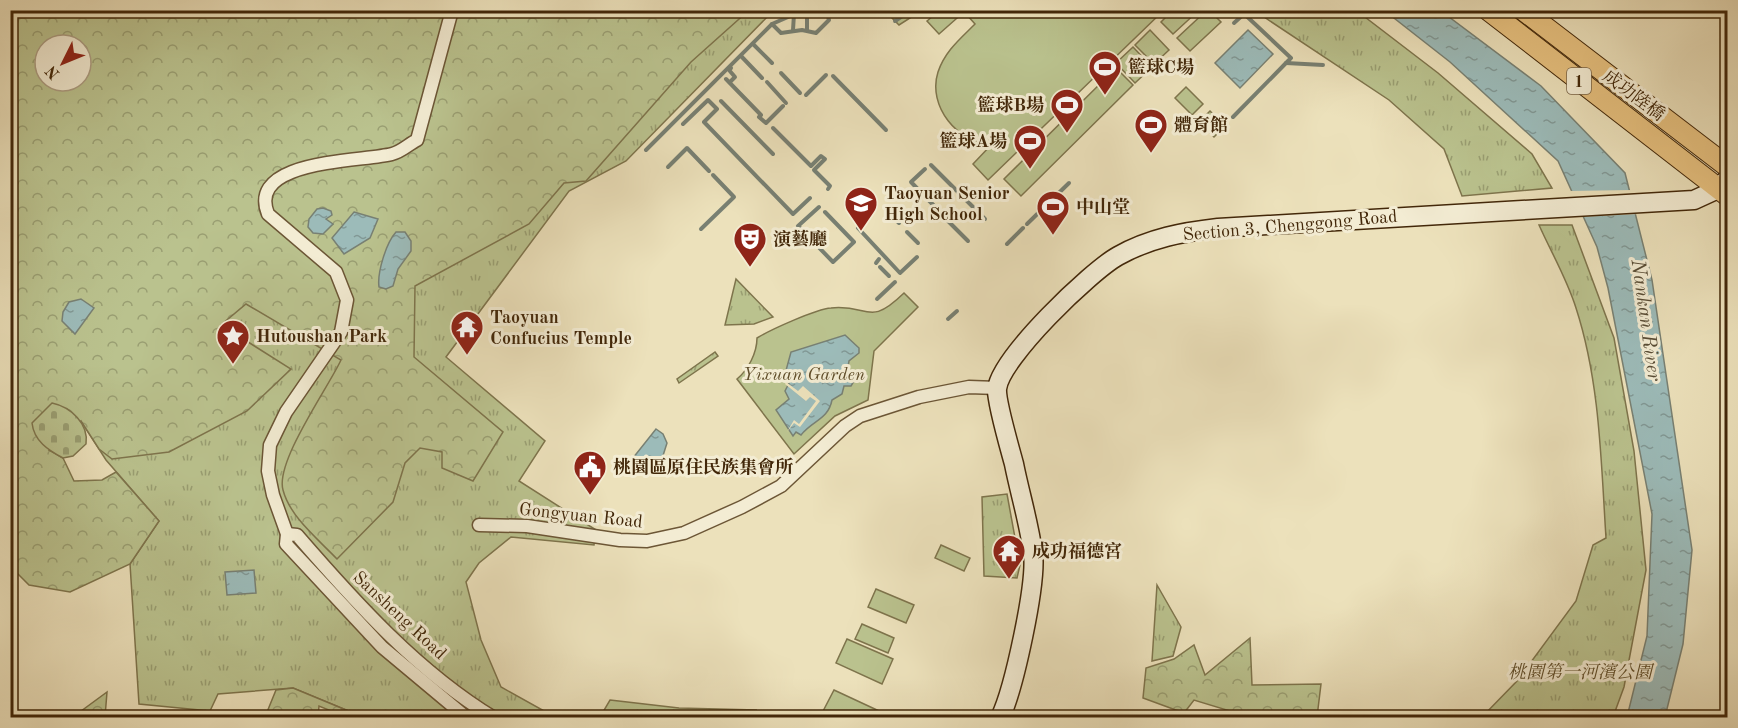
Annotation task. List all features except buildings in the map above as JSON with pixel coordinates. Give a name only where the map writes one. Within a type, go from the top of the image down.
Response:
[{"type":"main road","name":"成功陸橋","points":[[1488,10],[1670,152],[1724,188]]},
{"type":"main road","name":"成功陸橋","points":[[1523,10],[1728,167]]},
{"type":"street","name":"Sansheng Road","points":[[457,10],[451,14],[417,140],[394,153],[297,169],[275,181],[264,194],[263,204],[268,214],[336,272],[347,300],[341,332],[286,412],[270,445],[268,471],[273,495],[287,534],[286,544],[382,647],[467,717]]},
{"type":"street","name":"Section 3, Chenggong Road","points":[[997,388],[1010,362],[1038,327],[1093,274],[1116,256],[1159,237],[1198,230],[1273,224],[1694,200],[1724,188]]},
{"type":"street","name":"Gongyuan Road","points":[[479,525],[527,526],[620,540],[647,541],[684,532],[742,507],[781,486],[845,426],[860,416],[919,397],[976,385],[997,388]]},
{"type":"street","points":[[997,388],[1033,555],[1020,646],[1006,706],[1000,717]]},
{"type":"street","name":"Sansheng Road","points":[[287,534],[297,536],[339,584],[392,637],[474,705],[494,717]]},
{"type":"green space","points":[[1173,10],[1198,11],[1173,34],[1161,22]]},
{"type":"green space","name":"Hutoushan Park","points":[[10,11],[773,11],[626,161],[569,191],[446,357],[545,441],[519,481],[596,530],[594,545],[511,537],[479,563],[466,582],[481,640],[501,687],[555,717],[363,717],[293,688],[218,694],[210,711],[139,704],[130,564],[159,521],[106,460],[81,421]]},
{"type":"green space","name":"Hutoushan Park","points":[[10,11],[748,11],[691,62],[586,181],[564,183],[529,224],[415,286],[414,357],[503,432],[473,481],[442,468],[442,452],[420,448],[405,463],[393,502],[337,559],[292,509],[283,490],[283,478],[294,444],[341,360],[246,304],[221,325],[291,369],[247,411],[169,452],[112,459],[99,449],[81,421],[49,450],[63,458],[74,481],[102,480],[116,472],[159,521],[130,564],[70,592],[29,585],[11,567]]},
{"type":"green space","points":[[885,11],[921,11],[899,25]]},
{"type":"green space","points":[[939,11],[965,11],[939,34],[927,21]]},
{"type":"green space","points":[[972,11],[986,13],[989,11],[1163,11],[988,180],[973,164],[992,144],[968,138],[948,121],[937,98],[936,85],[938,72],[945,58],[975,24],[967,15]]},
{"type":"green space","points":[[1206,11],[1210,11],[1221,22],[1190,51],[1177,38]]},
{"type":"green space","points":[[1245,11],[1357,11],[1438,73],[1532,154],[1552,188],[1462,196],[1444,149],[1389,100],[1264,17]]},
{"type":"green space","points":[[1150,30],[1169,50],[1154,64],[1135,45]]},
{"type":"green space","points":[[1133,47],[1152,67],[1135,83],[1116,63]]},
{"type":"green space","points":[[1116,68],[1133,85],[1021,196],[1004,179]]},
{"type":"green space","points":[[1186,87],[1203,104],[1192,115],[1175,98]]},
{"type":"green space","points":[[1210,111],[1225,126],[1214,137],[1199,122]]},
{"type":"green space","name":"桃園第一河濱公園","points":[[1539,225],[1572,225],[1614,338],[1634,451],[1646,570],[1624,687],[1613,717],[1482,717],[1517,681],[1576,601],[1593,545],[1606,538],[1601,451],[1590,364],[1572,297]]},
{"type":"green space","points":[[736,279],[773,317],[754,324],[725,325]]},
{"type":"green space","name":"Yixuan Garden","points":[[904,293],[918,307],[874,351],[868,400],[835,416],[794,454],[737,379],[751,361],[757,338],[793,320],[824,309],[844,308],[869,312],[883,310]]},
{"type":"green space","points":[[715,352],[718,356],[679,383],[677,379]]},
{"type":"green space","points":[[52,403],[72,412],[85,430],[86,444],[73,456],[63,458],[52,452],[39,440],[33,429],[32,423]]},
{"type":"green space","points":[[1007,494],[1020,565],[1017,578],[984,576],[982,497]]},
{"type":"green space","points":[[941,545],[970,558],[964,571],[935,558]]},
{"type":"green space","points":[[1157,585],[1181,627],[1173,656],[1152,661]]},
{"type":"green space","points":[[876,589],[914,605],[906,623],[868,607]]},
{"type":"green space","points":[[862,624],[894,638],[888,653],[855,639]]},
{"type":"green space","points":[[1250,638],[1252,685],[1321,684],[1317,717],[1240,717],[1240,714],[1194,700],[1184,713],[1143,698],[1146,668],[1174,659],[1194,645],[1205,675]]},
{"type":"green space","points":[[847,639],[893,659],[882,684],[836,663]]},
{"type":"green space","points":[[293,688],[363,717],[346,717],[319,706],[318,717],[284,717],[276,711],[276,717],[265,717],[276,690]]},
{"type":"green space","points":[[834,690],[892,717],[820,717]]},
{"type":"green space","points":[[107,692],[105,717],[73,717]]},
{"type":"green space","points":[[610,700],[679,708],[756,710],[753,718],[600,717]]},
{"type":"water","name":"Nankan River","points":[[1385,11],[1441,11],[1541,86],[1625,173],[1652,280],[1692,550],[1683,644],[1665,717],[1627,717],[1647,636],[1652,514],[1608,288],[1597,247],[1558,161],[1450,62]]},
{"type":"water","points":[[1248,30],[1273,54],[1240,88],[1215,63]]},
{"type":"water","points":[[323,208],[331,211],[332,215],[326,219],[333,224],[323,234],[313,233],[308,227],[309,219],[317,209]]},
{"type":"water","points":[[354,212],[378,219],[370,238],[344,254],[332,238]]},
{"type":"water","points":[[396,232],[405,232],[411,241],[411,251],[398,269],[393,286],[386,289],[379,287],[379,274],[386,251]]},
{"type":"water","points":[[81,299],[94,308],[75,334],[62,321],[63,312],[69,302]]},
{"type":"water","points":[[845,335],[859,348],[859,353],[849,361],[847,372],[854,381],[851,386],[844,386],[842,394],[832,400],[824,416],[801,435],[796,432],[793,436],[776,410],[789,399],[785,391],[790,381],[785,374],[791,352]]},
{"type":"water","points":[[656,429],[663,434],[667,443],[660,465],[646,475],[629,473],[625,468]]},
{"type":"water","points":[[254,570],[256,593],[227,595],[225,572]]},
{"type":"pier","points":[[1632,190],[1638,214],[1580,217],[1569,191]]},
{"type":"pier","points":[[786,382],[798,391],[803,386],[820,401],[800,427],[794,423],[787,432],[794,420],[799,424],[816,401],[810,397],[806,401],[785,384]]},
{"type":"waterway","points":[[646,150],[772,24],[804,10]]},
{"type":"waterway","points":[[807,10],[807,30]]},
{"type":"waterway","points":[[772,24],[781,33],[802,30],[816,33],[829,20],[826,10]]},
{"type":"waterway","points":[[883,10],[887,13]]},
{"type":"waterway","points":[[895,21],[911,10]]},
{"type":"waterway","points":[[1240,10],[1291,58],[1286,63],[1323,65]]},
{"type":"waterway","points":[[1234,23],[1245,13]]},
{"type":"waterway","points":[[793,30],[794,14]]},
{"type":"waterway","points":[[753,44],[772,63]]},
{"type":"waterway","points":[[741,56],[762,78]]},
{"type":"waterway","points":[[1233,117],[1286,63]]},
{"type":"waterway","points":[[730,82],[735,77],[729,70],[731,68]]},
{"type":"waterway","points":[[781,73],[800,93]]},
{"type":"waterway","points":[[806,95],[826,75]]},
{"type":"waterway","points":[[833,76],[886,130]]},
{"type":"waterway","points":[[726,79],[766,123],[783,106]]},
{"type":"waterway","points":[[767,82],[786,103]]},
{"type":"waterway","points":[[683,124],[708,100],[717,109],[704,122],[793,214],[810,198]]},
{"type":"waterway","points":[[721,101],[773,154]]},
{"type":"waterway","points":[[773,128],[811,166],[821,156],[825,159],[814,170],[830,186],[828,189]]},
{"type":"waterway","points":[[668,167],[687,148],[709,171]]},
{"type":"waterway","points":[[931,165],[985,219]]},
{"type":"waterway","points":[[925,169],[911,182],[942,214]]},
{"type":"waterway","points":[[701,229],[734,197],[713,175]]},
{"type":"waterway","points":[[1027,224],[1069,183]]},
{"type":"waterway","points":[[819,207],[798,226],[833,262],[854,242],[825,212]]},
{"type":"waterway","points":[[888,212],[899,223]]},
{"type":"waterway","points":[[943,216],[968,241]]},
{"type":"waterway","points":[[858,228],[900,273],[917,257]]},
{"type":"waterway","points":[[1007,244],[1023,228]]},
{"type":"waterway","points":[[907,232],[918,243]]},
{"type":"waterway","points":[[876,263],[879,259]]},
{"type":"waterway","points":[[880,267],[889,276]]},
{"type":"waterway","points":[[877,299],[895,282]]},
{"type":"waterway","points":[[948,319],[957,311]]},
{"type":"place","name":"籃球C場","points":[[1105,96]]},
{"type":"place","name":"籃球B場","points":[[1067,134]]},
{"type":"place","name":"體育館","points":[[1151,154]]},
{"type":"place","name":"籃球A場","points":[[1030,170]]},
{"type":"place","name":"Taoyuan Senior High School","points":[[861,232]]},
{"type":"place","name":"中山堂","points":[[1053,236]]},
{"type":"place","name":"演藝廳","points":[[750,268]]},
{"type":"place","name":"Taoyuan Confucius Temple","points":[[467,356]]},
{"type":"place","name":"Hutoushan Park","points":[[233,365]]},
{"type":"place","name":"桃園區原住民族集會所","points":[[590,496]]},
{"type":"place","name":"成功福德宮","points":[[1009,580]]}]
